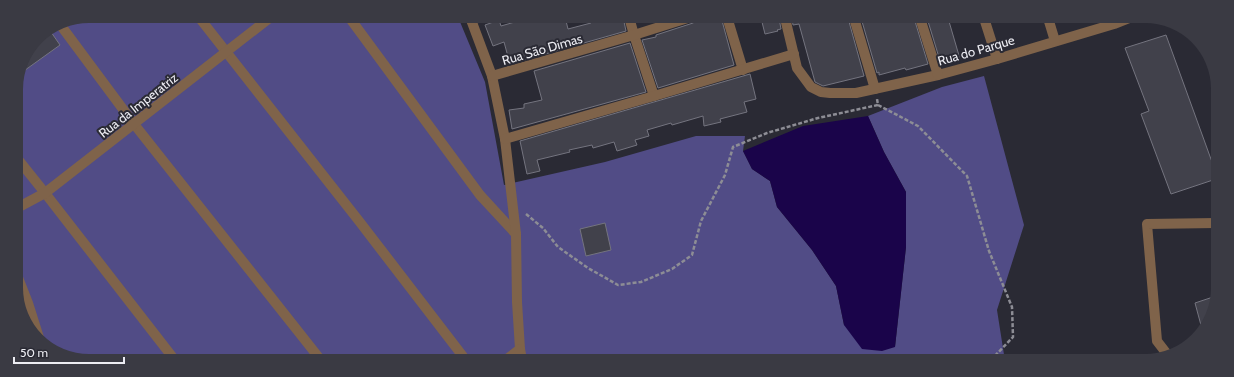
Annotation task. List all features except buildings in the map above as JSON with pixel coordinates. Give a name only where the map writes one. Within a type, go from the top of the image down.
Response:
[{"type":"street","points":[[204,23],[461,354]]},
{"type":"street","name":"Rua da Imperatriz","points":[[23,205],[45,193],[263,23]]},
{"type":"street","points":[[352,23],[480,195],[516,234]]},
{"type":"street","points":[[473,23],[492,76],[505,139],[516,234],[517,302],[521,354]]},
{"type":"street","points":[[631,23],[654,96]]},
{"type":"street","name":"Rua São Dimas","points":[[492,76],[671,23]]},
{"type":"street","points":[[729,23],[743,70]]},
{"type":"street","name":"Rua do Parque","points":[[786,23],[797,68],[811,86],[821,92],[856,93],[938,75],[997,59],[1107,23]]},
{"type":"street","points":[[855,23],[875,89]]},
{"type":"street","points":[[922,23],[938,75]]},
{"type":"street","points":[[986,23],[997,59]]},
{"type":"street","points":[[1050,23],[1055,41]]},
{"type":"street","points":[[63,28],[134,124],[316,354]]},
{"type":"street","points":[[505,139],[794,54]]},
{"type":"street","points":[[23,166],[170,354]]},
{"type":"street","points":[[1165,351],[1157,342],[1147,224],[1211,223]]},
{"type":"street","points":[[23,290],[35,325]]},
{"type":"street","points":[[514,354],[520,349]]},
{"type":"path","points":[[875,89],[878,105]]},
{"type":"path","points":[[513,204],[543,228],[558,247],[588,268],[618,285],[641,282],[672,268],[692,255],[701,221],[725,175],[733,147],[766,133],[818,118],[878,105],[918,126],[967,176],[989,251],[1012,306],[1013,338],[996,354]]},
{"type":"shaded area","points":[[460,23],[485,82],[504,185],[605,162],[696,136],[745,136],[743,151],[752,169],[770,181],[777,207],[812,250],[836,286],[844,325],[895,347],[906,247],[906,192],[884,152],[868,116],[942,87],[984,76],[1024,225],[997,310],[1004,354],[89,354],[72,352],[56,345],[42,335],[30,317],[24,301],[23,85],[25,72],[34,52],[42,42],[52,34],[76,24]]},
{"type":"shaded area","points":[[868,116],[884,152],[906,192],[906,247],[895,347],[882,351],[862,349],[844,325],[836,286],[812,250],[777,207],[770,181],[752,169],[743,151],[803,126]]}]
